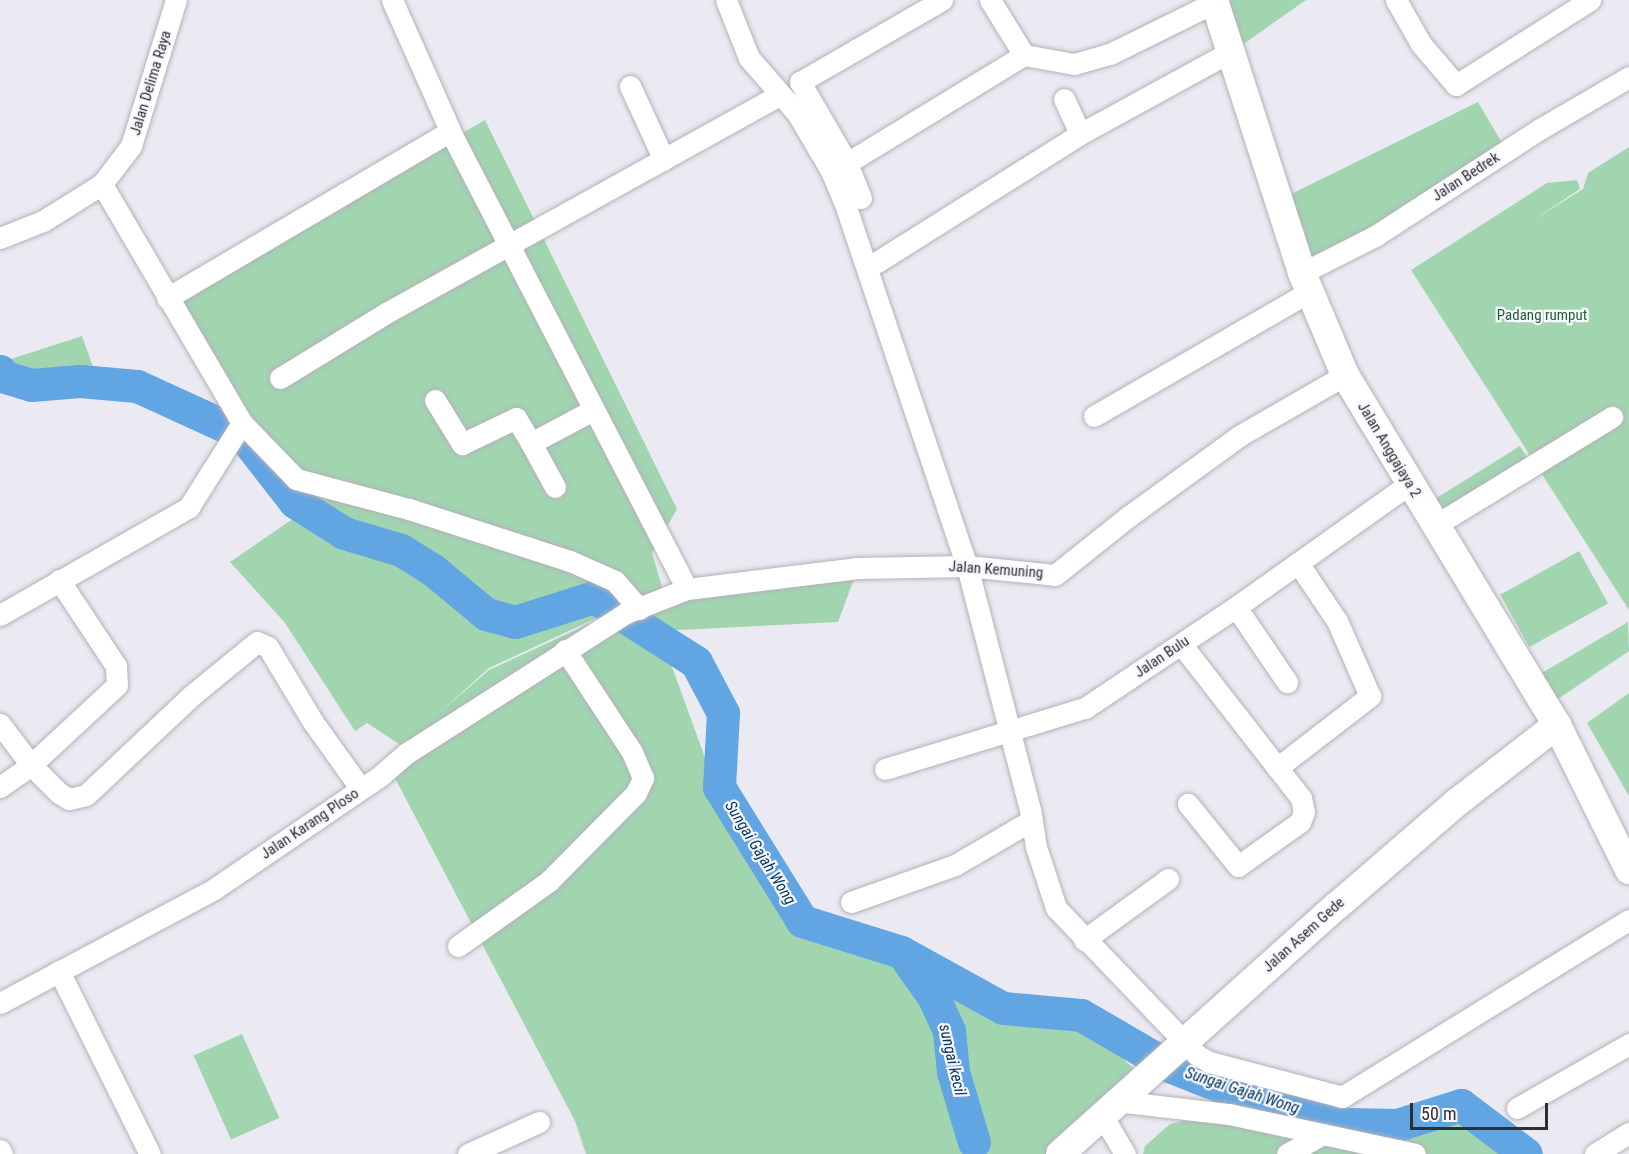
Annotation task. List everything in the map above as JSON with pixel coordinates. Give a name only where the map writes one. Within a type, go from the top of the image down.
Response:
[{"type":"street","name":"Jalan Delima Raya","points":[[0,238],[42,221],[102,184],[131,146],[176,0]]},
{"type":"street","points":[[726,0],[749,57],[779,95],[797,113],[839,189],[967,566],[1032,820],[1036,848],[1056,908],[1176,1047],[1209,1062],[1342,1097],[1629,920]]},
{"type":"street","points":[[861,198],[847,163],[800,82],[942,0]]},
{"type":"street","points":[[990,0],[1024,55]]},
{"type":"street","points":[[1396,0],[1421,44],[1456,85],[1590,0]]},
{"type":"street","points":[[393,1],[453,136],[512,245],[593,410],[687,589]]},
{"type":"street","points":[[847,163],[1024,55],[1059,63],[1092,60],[1214,1]]},
{"type":"street","name":"Jalan Anggajaya 2","points":[[1214,1],[1305,283],[1344,375],[1557,725],[1629,870]]},
{"type":"street","points":[[877,262],[1080,134],[1230,52]]},
{"type":"street","name":"Jalan Bedrek","points":[[1094,416],[1305,283],[1540,129],[1629,77]]},
{"type":"street","points":[[630,86],[664,159]]},
{"type":"street","points":[[280,378],[386,313],[779,95]]},
{"type":"street","points":[[1064,99],[1080,134]]},
{"type":"street","points":[[167,298],[444,135]]},
{"type":"street","points":[[102,184],[167,298],[236,432],[296,479],[409,509],[521,548],[570,561],[615,581],[632,611]]},
{"type":"street","name":"Jalan Kemuning","points":[[606,624],[687,589],[858,568],[967,566],[1055,575],[1129,516],[1239,436],[1344,375]]},
{"type":"street","points":[[435,400],[459,443],[514,418],[531,443],[555,487]]},
{"type":"street","points":[[531,443],[593,410]]},
{"type":"street","points":[[1434,526],[1612,417]]},
{"type":"street","points":[[0,615],[189,507],[236,432]]},
{"type":"street","name":"Jalan Bulu","points":[[885,769],[1009,734],[1085,708],[1236,607],[1409,484]]},
{"type":"street","points":[[1277,768],[1370,696],[1337,621],[1298,563]]},
{"type":"street","points":[[0,787],[31,765],[109,695],[119,676],[59,580]]},
{"type":"street","points":[[1236,607],[1287,682]]},
{"type":"street","name":"Jalan Karang Ploso","points":[[0,1003],[214,889],[361,789],[408,753],[606,624]]},
{"type":"street","points":[[0,724],[31,765],[59,793],[69,799],[86,795],[191,696],[257,642],[268,647],[312,722],[361,789]]},
{"type":"street","points":[[1181,644],[1301,798],[1304,816],[1238,866],[1188,804]]},
{"type":"street","points":[[458,946],[549,881],[636,794],[644,778],[632,752],[565,650]]},
{"type":"street","name":"Jalan Asem Gede","points":[[1060,1154],[1176,1047],[1456,803],[1557,725]]},
{"type":"street","points":[[851,903],[955,865],[1032,820]]},
{"type":"street","points":[[1084,940],[1168,879]]},
{"type":"street","points":[[59,971],[150,1154]]},
{"type":"street","points":[[1517,1108],[1629,1044]]},
{"type":"street","points":[[1125,1154],[1115,1102],[1229,1114],[1323,1134],[1370,1150],[1415,1154]]},
{"type":"street","points":[[468,1154],[539,1122]]},
{"type":"street","points":[[1595,1154],[1629,1133]]},
{"type":"street","points":[[1287,1154],[1323,1134]]},
{"type":"green space","points":[[1216,0],[1306,0],[1232,52]]},
{"type":"green space","points":[[1478,102],[1502,143],[1378,227],[1306,261],[1281,199]]},
{"type":"green space","points":[[485,120],[677,509],[652,553],[663,590],[858,568],[838,622],[659,631],[716,788],[794,932],[901,952],[1002,1011],[1081,1018],[1140,1075],[1053,1154],[586,1154],[575,1121],[386,761],[402,746],[367,723],[355,731],[285,623],[230,562],[303,512],[295,502],[307,505],[247,424],[172,300]],"holes":[[[585,599],[619,610],[489,670],[437,715],[489,668],[601,616]]]},
{"type":"green space","name":"Padang rumput","points":[[1629,147],[1629,610],[1411,270],[1547,183],[1577,180],[1580,189],[1532,221],[1583,189],[1588,173]]},
{"type":"green space","points":[[82,336],[95,372],[31,380],[9,374],[5,361]]},
{"type":"green space","points":[[1520,446],[1532,465],[1438,523],[1427,504]]},
{"type":"green space","points":[[1579,551],[1608,603],[1529,647],[1500,595]]},
{"type":"green space","points":[[1628,622],[1629,651],[1555,701],[1530,680]]},
{"type":"green space","points":[[1629,693],[1629,796],[1587,723]]},
{"type":"green space","points":[[242,1034],[279,1118],[231,1140],[194,1056]]},
{"type":"green space","points":[[1461,1105],[1526,1154],[1143,1154],[1145,1146],[1170,1124],[1196,1118],[1301,1119],[1346,1126],[1397,1126]]},
{"type":"waterway","name":"Sungai Gajah Wong","points":[[0,371],[2,376],[31,385],[80,381],[137,386],[242,434],[295,502],[344,533],[401,550],[433,570],[486,614],[515,622],[594,597],[696,662],[723,713],[719,787],[802,921],[901,952],[1003,1008],[1081,1015],[1169,1066],[1222,1087],[1347,1124],[1397,1125],[1461,1105],[1526,1154]]},
{"type":"waterway","name":"sungai kecil","points":[[908,961],[933,996],[949,1031],[953,1072],[974,1142]]}]
